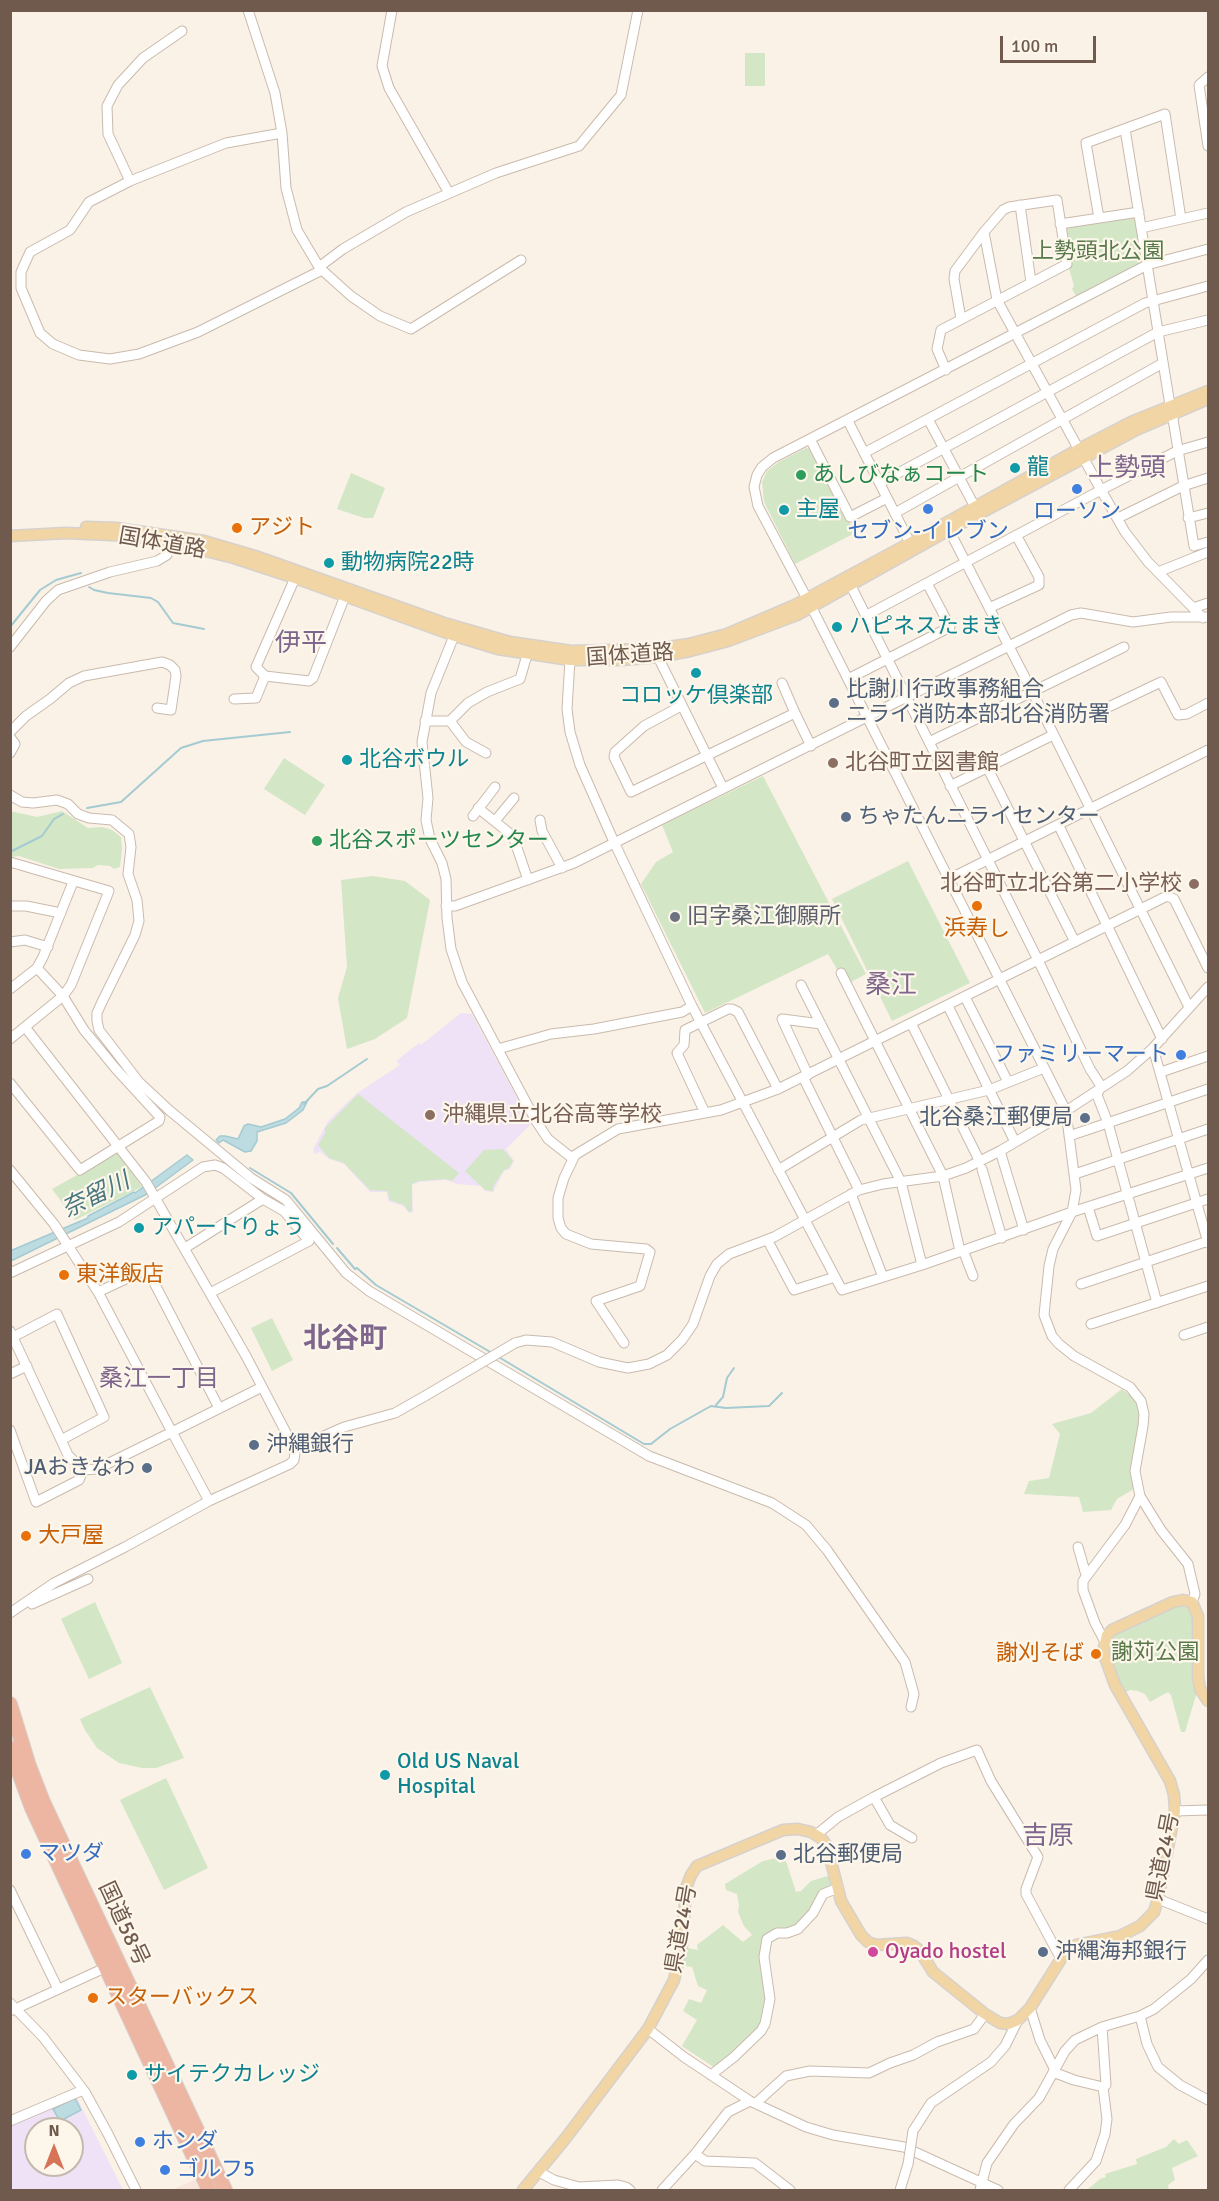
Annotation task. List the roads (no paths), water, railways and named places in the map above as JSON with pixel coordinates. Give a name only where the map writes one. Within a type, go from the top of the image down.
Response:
[{"type":"highway","name":"国道58号","points":[[10,1704],[43,1803],[209,2190]]},
{"type":"highway","name":"国道58号","points":[[10,1748],[32,1808],[225,2190]]},
{"type":"main road","name":"国体道路","points":[[1171,409],[1209,391]]},
{"type":"main road","name":"国体道路","points":[[10,529],[65,526],[116,528],[204,541],[255,556],[456,632],[538,648],[582,652],[655,650],[727,634],[851,586],[1131,422],[1209,399]]},
{"type":"main road","name":"国体道路","points":[[10,536],[66,533],[134,537],[182,544],[234,558],[527,655],[570,660],[622,660],[690,651],[759,631],[975,507],[1081,453]]},
{"type":"main road","points":[[1105,1642],[1112,1630],[1173,1602],[1183,1600],[1192,1602],[1198,1616],[1200,1689],[1209,1701]]},
{"type":"main road","name":"県道24号","points":[[1060,1957],[1076,1945],[1120,1936],[1146,1923],[1154,1912],[1158,1899],[1175,1810],[1170,1780],[1115,1686],[1103,1652],[1105,1642]]},
{"type":"main road","name":"県道24号","points":[[523,2190],[648,2029],[674,1980],[682,1945],[687,1888],[697,1866],[783,1830],[798,1829],[816,1835]]},
{"type":"main road","points":[[816,1835],[827,1846],[841,1901],[861,1935],[868,1942],[876,1945],[907,1943],[914,1946],[920,1951],[933,1972],[985,2014],[1000,2023],[1008,2024],[1018,2020],[1030,2008],[1060,1957]]},
{"type":"street","points":[[248,10],[275,93],[282,133],[286,188],[297,230],[319,267],[343,249],[406,212],[496,173],[579,146],[621,95],[638,10]]},
{"type":"street","points":[[392,10],[382,66],[389,88],[449,193]]},
{"type":"street","points":[[130,181],[108,135],[107,106],[118,85],[144,58],[182,31]]},
{"type":"street","points":[[1209,77],[1199,86],[1209,146]]},
{"type":"street","points":[[1099,218],[1086,143],[1165,114],[1181,219]]},
{"type":"street","points":[[1125,129],[1188,518],[1194,546],[1209,542]]},
{"type":"street","points":[[282,133],[226,143],[130,181],[89,202],[70,230],[30,252],[21,272],[21,288],[40,333],[53,344],[79,355],[110,358],[149,350],[198,332],[322,270],[351,296],[380,316],[411,329],[521,260]]},
{"type":"street","points":[[945,370],[937,349],[940,330],[961,319],[1031,282],[1066,264],[1057,200],[1009,207],[1003,210],[984,232],[955,271],[954,279],[961,319]]},
{"type":"street","points":[[1020,205],[1031,282]]},
{"type":"street","points":[[1060,224],[1139,212]]},
{"type":"street","points":[[1141,228],[1209,213]]},
{"type":"street","points":[[984,232],[997,300],[1101,490],[1133,544],[1158,573],[1206,619]]},
{"type":"street","points":[[1192,1602],[1195,1594],[1188,1564],[1140,1501],[1135,1471],[1143,1426],[1144,1414],[1141,1401],[1130,1387],[1074,1356],[1059,1344],[1052,1336],[1044,1315],[1053,1249],[1072,1212],[1076,1190],[1066,1111],[810,603],[758,506],[754,487],[762,467],[773,458],[1148,265],[1209,249]]},
{"type":"street","points":[[864,453],[1153,300],[1209,286]]},
{"type":"street","points":[[880,483],[1158,332],[1209,320]]},
{"type":"street","points":[[895,513],[1163,363]]},
{"type":"street","points":[[927,419],[975,507]]},
{"type":"street","points":[[848,421],[910,543]]},
{"type":"street","points":[[810,439],[850,517],[887,498]]},
{"type":"street","points":[[865,616],[1177,451],[1209,442]]},
{"type":"street","points":[[1118,518],[1183,486],[1209,478]]},
{"type":"street","points":[[1188,518],[1209,513]]},
{"type":"street","points":[[949,530],[1189,1007]]},
{"type":"street","points":[[989,608],[1039,585],[1039,577],[1016,535]]},
{"type":"street","points":[[1158,573],[1209,552]]},
{"type":"street","points":[[10,647],[46,601],[58,590],[110,572],[157,561],[167,555]]},
{"type":"street","points":[[295,578],[256,667],[265,676],[309,681],[313,678],[345,596]]},
{"type":"street","points":[[848,680],[950,627],[927,583]]},
{"type":"street","points":[[851,586],[989,860],[1090,1069],[1101,1086]]},
{"type":"street","points":[[1193,608],[1209,603]]},
{"type":"street","points":[[446,906],[455,906],[562,868],[1071,615],[1081,613],[1133,622],[1171,617],[1206,619]]},
{"type":"street","points":[[456,632],[431,693],[422,742],[428,798],[426,820],[430,839],[444,871],[449,939],[457,970],[543,1133],[572,1158]]},
{"type":"street","points":[[929,742],[1124,647]]},
{"type":"street","points":[[425,721],[450,721],[468,703],[487,692],[520,679],[527,655]]},
{"type":"street","points":[[658,657],[723,788]]},
{"type":"street","points":[[570,660],[567,699],[570,732],[580,765],[692,1006],[842,1290],[1209,1168]]},
{"type":"street","points":[[10,732],[26,716],[76,679],[162,662],[170,665],[175,670],[176,676],[171,710],[157,708]]},
{"type":"street","points":[[234,699],[256,698],[265,676]]},
{"type":"street","points":[[1098,712],[1161,682],[1178,714],[1187,714],[1209,703]]},
{"type":"street","points":[[782,683],[811,746]]},
{"type":"street","points":[[681,706],[644,726],[615,752],[614,757],[630,792],[795,713]]},
{"type":"street","points":[[450,721],[466,742],[486,753]]},
{"type":"street","points":[[950,786],[1053,735]]},
{"type":"street","points":[[10,737],[15,744],[10,753]]},
{"type":"street","points":[[949,879],[1209,750]]},
{"type":"street","points":[[987,767],[1075,942]]},
{"type":"street","points":[[495,787],[475,812],[495,821],[513,836],[528,880]]},
{"type":"street","points":[[10,795],[22,802],[57,800],[68,804],[78,814],[89,818],[112,820],[129,834],[131,847],[128,874],[137,900],[140,921],[97,1013],[99,1030],[139,1082],[250,1178],[286,1200],[346,1274],[369,1291],[649,1456],[772,1503],[806,1525],[827,1550],[905,1662],[914,1694],[911,1707]]},
{"type":"street","points":[[495,821],[514,798]]},
{"type":"street","points":[[540,820],[542,831],[562,868]]},
{"type":"street","points":[[1059,826],[1162,1039]]},
{"type":"street","points":[[10,862],[109,891],[75,976],[63,996],[10,1039]]},
{"type":"street","points":[[10,988],[37,968],[48,947],[73,882]]},
{"type":"street","points":[[624,1343],[596,1301],[640,1286],[650,1252],[646,1249],[591,1244],[566,1234],[561,1228],[558,1218],[558,1198],[572,1158],[618,1129],[705,1113],[778,1089],[1167,896],[1174,899],[1209,968]]},
{"type":"street","points":[[10,906],[33,907],[61,913]]},
{"type":"street","points":[[10,942],[25,940],[48,947]]},
{"type":"street","points":[[10,1083],[80,1170],[120,1147],[159,1121],[160,1117],[116,1069],[84,1030],[63,996],[37,968]]},
{"type":"street","points":[[841,973],[943,1176],[961,1251],[973,1276]]},
{"type":"street","points":[[801,985],[901,1182],[922,1265]]},
{"type":"street","points":[[296,1446],[344,1426],[395,1413],[515,1343],[526,1340],[540,1339],[552,1342],[607,1364],[628,1368],[648,1364],[667,1355],[682,1340],[693,1324],[710,1276],[717,1264],[729,1254],[771,1239],[855,1192],[943,1176],[981,1166],[1127,1071],[1162,1039],[1189,1007],[1208,991]]},
{"type":"street","points":[[965,997],[1008,1082]]},
{"type":"street","points":[[498,1049],[551,1034],[594,1029],[682,1012],[692,1006]]},
{"type":"street","points":[[948,1006],[1015,1142]]},
{"type":"street","points":[[705,1113],[677,1053],[684,1045],[685,1030],[728,1009],[738,1012],[778,1089]]},
{"type":"street","points":[[821,1024],[782,1019],[855,1192],[883,1277]]},
{"type":"street","points":[[911,1023],[981,1166],[1002,1238]]},
{"type":"street","points":[[26,1027],[146,1182],[210,1293],[289,1440],[296,1446]]},
{"type":"street","points":[[1081,1284],[1208,1242],[1153,1048]]},
{"type":"street","points":[[1161,1072],[1209,1056]]},
{"type":"street","points":[[778,1170],[868,1118],[989,1090],[1044,1068]]},
{"type":"street","points":[[1101,1086],[1097,1095],[1108,1123],[1157,1303]]},
{"type":"street","points":[[1069,1136],[1209,1089]]},
{"type":"street","points":[[1075,1174],[1209,1129]]},
{"type":"street","points":[[1000,1152],[1024,1230]]},
{"type":"street","points":[[10,1273],[66,1242],[119,1222],[154,1195],[203,1167],[215,1165],[223,1168],[263,1199],[284,1211],[309,1241],[210,1293]]},
{"type":"street","points":[[10,1170],[56,1227],[98,1292],[209,1501]]},
{"type":"street","points":[[185,1248],[263,1199]]},
{"type":"street","points":[[1088,1207],[1097,1236],[1209,1199]]},
{"type":"street","points":[[769,1243],[794,1290],[835,1277]]},
{"type":"street","points":[[98,1292],[147,1269],[219,1408]]},
{"type":"street","points":[[1091,1324],[1209,1286]]},
{"type":"street","points":[[61,1440],[104,1417],[57,1314],[12,1334],[27,1366],[61,1440],[68,1455],[83,1470],[97,1469],[262,1387]]},
{"type":"street","points":[[1184,1335],[1209,1327]]},
{"type":"street","points":[[10,1374],[27,1366]]},
{"type":"street","points":[[10,1430],[36,1502],[79,1480],[83,1470]]},
{"type":"street","points":[[10,1613],[54,1582],[125,1547],[209,1501],[290,1464],[294,1460],[296,1446]]},
{"type":"street","points":[[1105,1642],[1095,1623],[1083,1590],[1083,1581],[1140,1501]]},
{"type":"street","points":[[1078,1547],[1086,1575]]},
{"type":"street","points":[[10,1613],[88,1579]]},
{"type":"street","points":[[816,1835],[838,1817],[874,1797],[941,1763],[977,1750],[991,1780],[1038,1857],[1026,1894],[1060,1957]]},
{"type":"street","points":[[874,1797],[890,1825],[912,1838]]},
{"type":"street","points":[[1175,1810],[1209,1810]]},
{"type":"street","points":[[711,2075],[734,2057],[761,2031],[765,2024],[770,1999],[764,1957],[767,1939],[773,1934],[798,1929],[813,1913],[823,1894],[838,1888]]},
{"type":"street","points":[[10,1890],[58,1989]]},
{"type":"street","points":[[1158,1899],[1209,1919]]},
{"type":"street","points":[[981,2187],[987,2163],[1014,2124],[1039,2098],[1065,2052],[1075,2040],[1102,2027],[1140,2016],[1154,2009],[1191,1980],[1209,1960]]},
{"type":"street","points":[[112,1965],[12,2007],[43,2037],[83,2090],[136,2190]]},
{"type":"street","points":[[1030,2008],[1040,2040],[1054,2071],[1074,2080],[1103,2086]]},
{"type":"street","points":[[662,2190],[695,2154],[728,2112],[753,2102],[786,2076],[810,2071],[869,2073],[913,2055],[937,2042],[974,2029],[985,2014]]},
{"type":"street","points":[[1140,2016],[1147,2044],[1158,2067],[1180,2085],[1209,2100]]},
{"type":"street","points":[[900,2190],[908,2164],[913,2132],[931,2103],[991,2062],[1005,2046],[1018,2020]]},
{"type":"street","points":[[1070,2190],[1096,2161],[1105,2134],[1107,2119],[1103,2086],[1106,2085],[1102,2027]]},
{"type":"street","points":[[648,2029],[711,2075],[753,2102],[806,2127],[833,2135],[904,2147],[981,2187],[998,2190]]},
{"type":"street","points":[[10,2121],[83,2090]]},
{"type":"street","points":[[695,2154],[705,2161],[755,2163],[790,2190]]},
{"type":"street","points":[[539,2172],[554,2180],[590,2189],[618,2185],[630,2190]]},
{"type":"water","points":[[302,1102],[307,1102],[303,1110],[286,1123],[257,1132],[257,1141],[251,1151],[245,1152],[223,1140],[219,1143],[216,1140],[220,1136],[238,1139],[244,1126],[248,1124],[261,1127],[285,1119],[299,1108]]},
{"type":"water","points":[[187,1155],[193,1160],[147,1194],[11,1261],[10,1251],[88,1218],[135,1193]]},
{"type":"water","points":[[75,2098],[81,2110],[68,2117],[58,2117],[53,2109]]},
{"type":"waterway","points":[[10,627],[40,590],[56,580],[81,573]]},
{"type":"waterway","points":[[89,587],[108,593],[151,598],[158,602],[173,623],[204,629]]},
{"type":"waterway","points":[[87,808],[121,802],[181,748],[203,741],[290,732]]},
{"type":"waterway","points":[[10,852],[42,836],[54,819],[63,814]]},
{"type":"waterway","name":"奈留川","points":[[304,1104],[318,1089],[327,1086],[367,1059]]},
{"type":"waterway","points":[[250,1168],[291,1193],[333,1244]]},
{"type":"waterway","points":[[337,1248],[355,1269],[357,1268],[376,1285],[492,1353]]},
{"type":"waterway","points":[[497,1356],[644,1444],[651,1444],[670,1429],[711,1406],[726,1408],[769,1406],[782,1393]]},
{"type":"waterway","points":[[716,1405],[723,1397],[727,1378],[734,1368]]},
{"type":"place","name":"龍","points":[[1015,468]]},
{"type":"place","name":"あしびなぁコート","points":[[801,475]]},
{"type":"place","name":"ローソン","points":[[1077,489]]},
{"type":"place","name":"セブン-イレブン","points":[[928,509]]},
{"type":"place","name":"主屋","points":[[784,510]]},
{"type":"place","name":"アジト","points":[[237,528]]},
{"type":"place","name":"動物病院22時","points":[[329,563]]},
{"type":"place","name":"ハピネスたまき","points":[[837,627]]},
{"type":"place","name":"コロッケ倶楽部","points":[[696,673]]},
{"type":"place","name":"比謝川行政事務組合 ニライ消防本部北谷消防署","points":[[834,703]]},
{"type":"place","name":"北谷ボウル","points":[[347,760]]},
{"type":"place","name":"北谷町立図書館","points":[[833,763]]},
{"type":"place","name":"ちゃたんニライセンター","points":[[846,817]]},
{"type":"place","name":"北谷スポーツセンター","points":[[317,841]]},
{"type":"place","name":"北谷町立北谷第二小学校","points":[[1194,884]]},
{"type":"place","name":"浜寿し","points":[[977,906]]},
{"type":"place","name":"旧字桑江御願所","points":[[675,917]]},
{"type":"place","name":"ファミリーマート","points":[[1181,1055]]},
{"type":"place","name":"沖縄県立北谷高等学校","points":[[430,1115]]},
{"type":"place","name":"北谷桑江郵便局","points":[[1085,1118]]},
{"type":"place","name":"アパートりょう","points":[[139,1228]]},
{"type":"place","name":"東洋飯店","points":[[64,1275]]},
{"type":"place","name":"沖縄銀行","points":[[254,1445]]},
{"type":"place","name":"JAおきなわ","points":[[147,1468]]},
{"type":"place","name":"大戸屋","points":[[26,1536]]},
{"type":"place","name":"謝刈そば","points":[[1096,1654]]},
{"type":"place","name":"Old US Naval Hospital","points":[[385,1775]]},
{"type":"place","name":"マツダ","points":[[26,1854]]},
{"type":"place","name":"北谷郵便局","points":[[781,1855]]},
{"type":"place","name":"Oyado hostel","points":[[873,1952]]},
{"type":"place","name":"沖縄海邦銀行","points":[[1043,1952]]},
{"type":"place","name":"スターバックス","points":[[93,1998]]},
{"type":"place","name":"サイテクカレッジ","points":[[132,2075]]},
{"type":"place","name":"ホンダ","points":[[140,2142]]},
{"type":"place","name":"ゴルフ5","points":[[165,2170]]},
{"type":"district","name":"上勢頭","points":[[1127,469]]},
{"type":"district","name":"伊平","points":[[301,644]]},
{"type":"district","name":"桑江","points":[[891,986]]},
{"type":"district","name":"北谷町","points":[[345,1340]]},
{"type":"district","name":"桑江一丁目","points":[[159,1380]]},
{"type":"district","name":"吉原","points":[[1048,1837]]},
{"type":"park label","name":"上勢頭北公園","points":[[1098,252]]},
{"type":"park label","name":"謝苅公園","points":[[1155,1653]]}]
